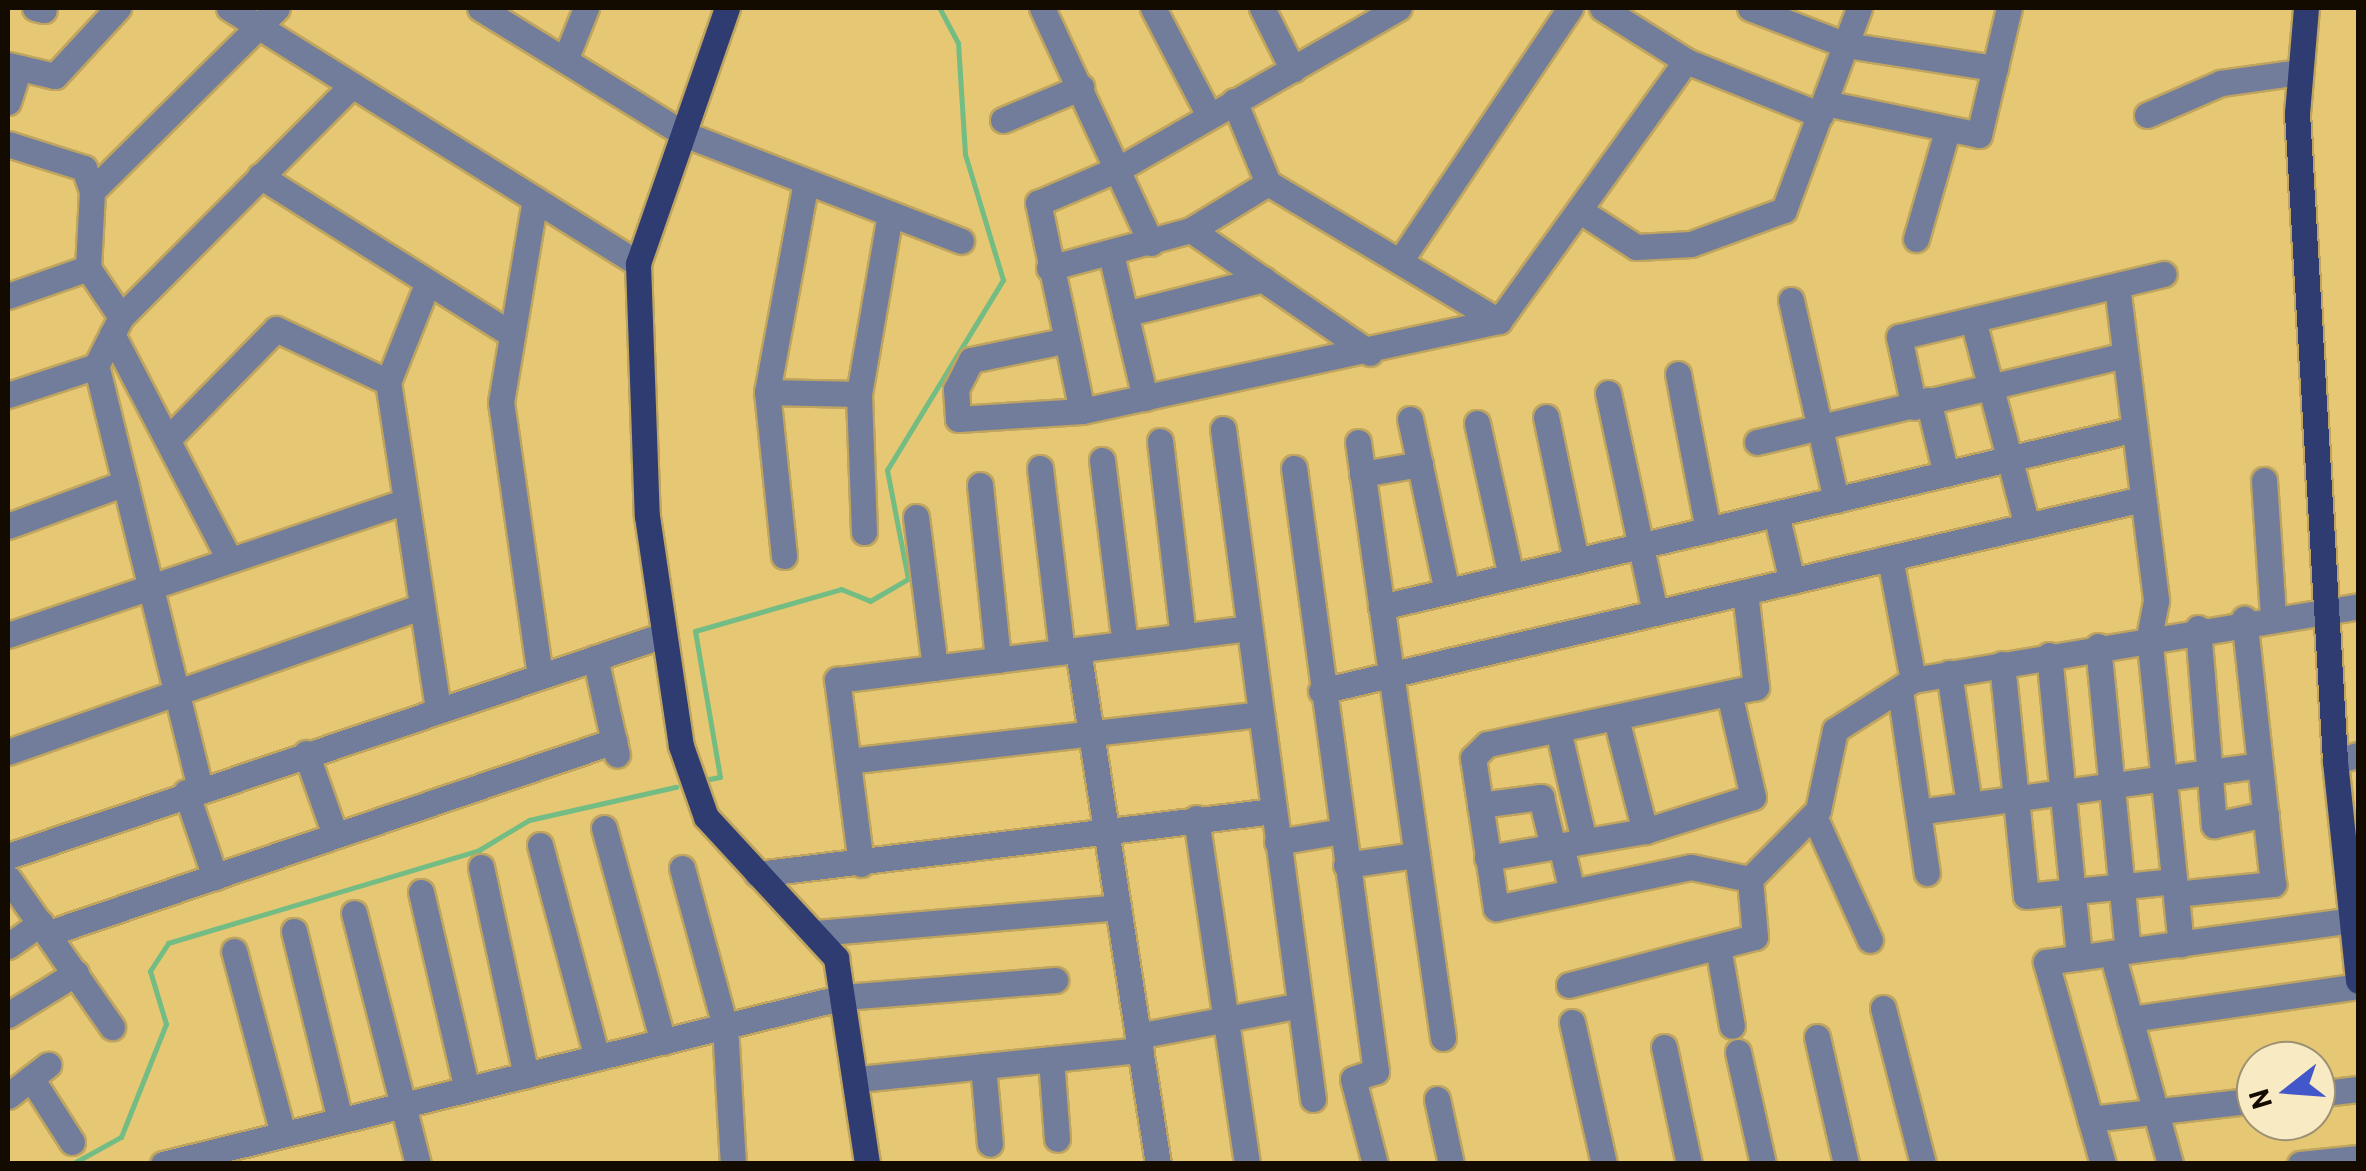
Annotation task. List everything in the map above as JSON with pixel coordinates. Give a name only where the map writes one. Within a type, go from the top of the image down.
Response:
[{"type":"main road","points":[[727,8],[638,264],[646,516],[681,746],[706,818],[817,933],[836,958],[860,1078],[866,1164]]},
{"type":"main road","points":[[2306,8],[2298,72],[2332,608],[2347,758],[2358,984]]},
{"type":"street","points":[[8,102],[13,67],[56,76],[118,8]]},
{"type":"street","points":[[229,8],[269,18],[352,85],[638,264]]},
{"type":"street","points":[[480,8],[684,134],[961,242]]},
{"type":"street","points":[[565,60],[586,8]]},
{"type":"street","points":[[1042,8],[1122,167],[1151,243]]},
{"type":"street","points":[[1152,8],[1209,115]]},
{"type":"street","points":[[1262,8],[1294,70]]},
{"type":"street","points":[[1082,411],[1062,341],[1038,203],[1122,167],[1294,70],[1369,16],[1398,8]]},
{"type":"street","points":[[1400,261],[1570,8]]},
{"type":"street","points":[[1602,8],[1686,61],[1823,109],[1979,134],[2009,8]]},
{"type":"street","points":[[1750,8],[1846,45],[1995,68]]},
{"type":"street","points":[[1579,210],[1636,248],[1756,225],[1784,210],[1859,8]]},
{"type":"street","points":[[92,192],[269,18]]},
{"type":"street","points":[[1062,341],[971,360],[956,389],[958,419],[1082,411],[1370,353],[1499,321],[1686,61]]},
{"type":"street","points":[[2148,115],[2222,83],[2298,72]]},
{"type":"street","points":[[215,876],[193,790],[176,692],[96,366],[116,325],[352,85]]},
{"type":"street","points":[[1004,120],[1082,86]]},
{"type":"street","points":[[1234,101],[1268,183],[1499,321]]},
{"type":"street","points":[[1916,239],[1947,131]]},
{"type":"street","points":[[8,144],[84,168],[92,192],[88,268],[229,559]]},
{"type":"street","points":[[260,176],[509,333]]},
{"type":"street","points":[[784,556],[767,392],[806,182]]},
{"type":"street","points":[[1049,268],[1191,230],[1268,183]]},
{"type":"street","points":[[535,199],[509,333],[501,402],[540,676]]},
{"type":"street","points":[[864,532],[859,394],[890,214]]},
{"type":"street","points":[[1191,230],[1370,353]]},
{"type":"street","points":[[1111,254],[1145,398]]},
{"type":"street","points":[[8,296],[88,268]]},
{"type":"street","points":[[1946,474],[1899,338],[2164,274]]},
{"type":"street","points":[[1125,314],[1264,279]]},
{"type":"street","points":[[428,282],[388,382],[403,502],[438,710]]},
{"type":"street","points":[[2116,286],[2138,500],[2156,601],[2149,636],[2181,944]]},
{"type":"street","points":[[1790,300],[1836,500]]},
{"type":"street","points":[[1974,320],[2027,526]]},
{"type":"street","points":[[170,437],[276,329],[388,382]]},
{"type":"street","points":[[1757,442],[1921,404],[1989,383],[2124,355]]},
{"type":"street","points":[[8,395],[96,366]]},
{"type":"street","points":[[1678,374],[1708,530]]},
{"type":"street","points":[[767,392],[859,394]]},
{"type":"street","points":[[1608,393],[1655,613]]},
{"type":"street","points":[[1546,417],[1576,561]]},
{"type":"street","points":[[1410,419],[1448,591]]},
{"type":"street","points":[[1477,423],[1511,576]]},
{"type":"street","points":[[1223,430],[1258,714],[1313,1099]]},
{"type":"street","points":[[1381,607],[2131,430]]},
{"type":"street","points":[[1160,440],[1183,636]]},
{"type":"street","points":[[1358,442],[1443,1038]]},
{"type":"street","points":[[1102,460],[1125,644]]},
{"type":"street","points":[[1362,474],[1420,464]]},
{"type":"street","points":[[1040,468],[1070,651],[1091,734],[1158,1164]]},
{"type":"street","points":[[1294,468],[1376,1071],[1353,1079],[1375,1164]]},
{"type":"street","points":[[2264,480],[2272,615]]},
{"type":"street","points":[[8,526],[125,484]]},
{"type":"street","points":[[980,485],[998,660]]},
{"type":"street","points":[[1322,691],[2138,500]]},
{"type":"street","points":[[8,635],[403,502]]},
{"type":"street","points":[[1776,514],[1792,581]]},
{"type":"street","points":[[916,517],[934,668]]},
{"type":"street","points":[[1890,558],[1926,873]]},
{"type":"street","points":[[1745,592],[1756,687],[1476,751],[1496,908],[1691,867],[1750,879]]},
{"type":"street","points":[[8,752],[420,606]]},
{"type":"street","points":[[1750,879],[1814,816],[1835,730],[1906,685],[1949,673],[2244,619],[2358,606]]},
{"type":"street","points":[[2002,664],[2026,896],[2122,886],[2274,884],[2244,619]]},
{"type":"street","points":[[861,864],[837,680],[1248,628]]},
{"type":"street","points":[[2198,628],[2214,825],[2266,814]]},
{"type":"street","points":[[8,856],[193,790],[664,635]]},
{"type":"street","points":[[2098,646],[2122,886],[2120,952],[2130,1019],[2170,1164]]},
{"type":"street","points":[[2049,655],[2079,958]]},
{"type":"street","points":[[8,946],[45,928],[616,748],[595,658]]},
{"type":"street","points":[[1949,673],[1969,804]]},
{"type":"street","points":[[1487,858],[1645,831],[1752,797],[1729,694]]},
{"type":"street","points":[[848,762],[1258,714]]},
{"type":"street","points":[[1616,719],[1645,831]]},
{"type":"street","points":[[1558,730],[1572,892]]},
{"type":"street","points":[[306,753],[335,834]]},
{"type":"street","points":[[1918,812],[2163,773],[2260,765]]},
{"type":"street","points":[[1480,805],[1541,797],[1566,844]]},
{"type":"street","points":[[758,874],[861,864],[1196,818],[1274,812]]},
{"type":"street","points":[[1814,816],[1870,940]]},
{"type":"street","points":[[1196,818],[1248,1164]]},
{"type":"street","points":[[604,828],[664,1042]]},
{"type":"street","points":[[1276,842],[1342,831]]},
{"type":"street","points":[[540,844],[597,1058]]},
{"type":"street","points":[[1346,865],[1416,855]]},
{"type":"street","points":[[481,867],[526,1075]]},
{"type":"street","points":[[682,868],[726,1026],[726,1162]]},
{"type":"street","points":[[8,878],[112,1027]]},
{"type":"street","points":[[1569,985],[1757,935],[1750,879]]},
{"type":"street","points":[[421,892],[466,1090]]},
{"type":"street","points":[[817,933],[1118,907]]},
{"type":"street","points":[[354,913],[418,1164]]},
{"type":"street","points":[[2102,1164],[2046,962],[2354,920]]},
{"type":"street","points":[[294,932],[340,1120]]},
{"type":"street","points":[[1718,946],[1732,1026]]},
{"type":"street","points":[[234,952],[276,1136],[277,1164]]},
{"type":"street","points":[[8,1015],[76,973]]},
{"type":"street","points":[[163,1164],[844,997],[1056,980]]},
{"type":"street","points":[[2130,1019],[2358,984]]},
{"type":"street","points":[[860,1078],[1051,1059],[1140,1043],[1300,1004]]},
{"type":"street","points":[[1883,1008],[1924,1164]]},
{"type":"street","points":[[1572,1022],[1604,1164]]},
{"type":"street","points":[[1816,1037],[1846,1164]]},
{"type":"street","points":[[1664,1047],[1688,1164]]},
{"type":"street","points":[[1738,1052],[1763,1164]]},
{"type":"street","points":[[1051,1059],[1056,1139]]},
{"type":"street","points":[[983,1066],[990,1144]]},
{"type":"street","points":[[8,1096],[39,1071],[72,1142]]},
{"type":"street","points":[[1437,1099],[1452,1164]]},
{"type":"street","points":[[2090,1119],[2236,1102]]},
{"type":"street","points":[[2300,1164],[2358,1158]]},
{"type":"waterway","points":[[704,780],[720,777],[695,631],[841,589],[870,601],[908,579],[887,470],[1003,280],[965,154],[958,43],[939,8]]},
{"type":"waterway","points":[[72,1164],[121,1137],[166,1024],[150,971],[168,943],[479,850],[529,820],[676,787]]}]
